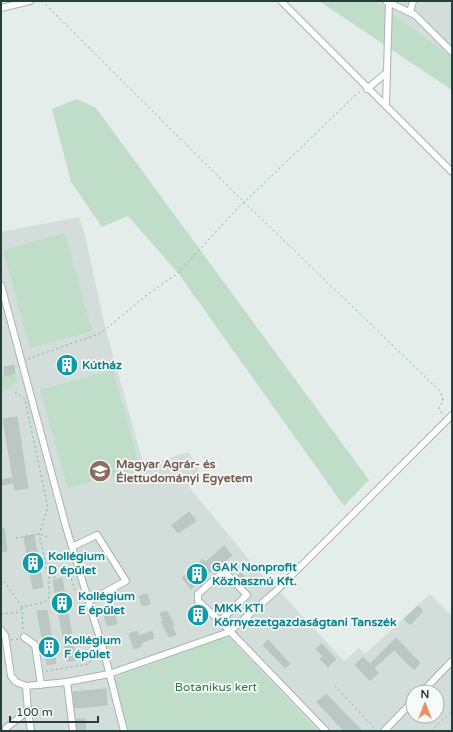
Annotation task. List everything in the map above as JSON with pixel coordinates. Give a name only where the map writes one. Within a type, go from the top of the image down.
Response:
[{"type":"street","points":[[1,8],[30,1]]},
{"type":"street","points":[[280,1],[452,172]]},
{"type":"street","points":[[386,105],[388,1],[410,12],[452,52]]},
{"type":"street","points":[[410,12],[413,1]]},
{"type":"street","points":[[366,87],[386,73]]},
{"type":"street","points":[[1,286],[124,731]]},
{"type":"street","points":[[1,630],[7,641],[11,676],[16,682],[26,686],[67,682],[109,674],[229,632],[276,591],[450,418]]},
{"type":"street","points":[[72,547],[97,535],[126,581],[89,601]]},
{"type":"street","points":[[220,621],[246,595],[224,571],[198,594],[198,601],[220,621],[326,731]]},
{"type":"street","points":[[24,638],[35,645],[41,685]]},
{"type":"street","points":[[430,684],[452,661]]},
{"type":"street","points":[[67,682],[73,731]]},
{"type":"street","points":[[26,686],[31,731]]},
{"type":"street","points":[[384,731],[405,709]]},
{"type":"street","points":[[6,731],[6,728],[28,711]]},
{"type":"path","points":[[42,1],[244,202],[442,392],[443,400],[440,411],[450,418]]},
{"type":"path","points":[[21,361],[101,333],[147,295],[178,273],[244,202],[335,113],[366,87]]},
{"type":"path","points":[[1,614],[19,612],[22,607],[45,602],[49,597],[49,578],[39,534],[48,508],[25,400],[16,392]]},
{"type":"path","points":[[16,538],[39,534],[47,537]]},
{"type":"path","points":[[70,574],[76,594]]},
{"type":"path","points":[[1,577],[22,607],[24,638],[7,641]]},
{"type":"path","points":[[49,578],[56,577]]},
{"type":"path","points":[[39,672],[89,664],[93,655]]},
{"type":"path","points":[[335,686],[377,731]]},
{"type":"path","points":[[431,731],[452,711]]},
{"type":"shaded area","points":[[376,1],[452,1],[452,57]]},
{"type":"shaded area","name":"Magyar Agrár- és Élettudományi Egyetem","points":[[79,217],[85,235],[105,327],[144,466],[188,452],[198,466],[199,476],[189,487],[261,574],[282,594],[344,661],[359,648],[365,654],[430,594],[452,616],[452,731],[318,731],[228,636],[113,678],[128,731],[1,731],[1,232]]},
{"type":"green space","points":[[319,1],[376,1],[452,57],[452,90]]},
{"type":"green space","points":[[77,99],[96,108],[369,480],[344,506],[178,273],[128,216],[102,227],[71,182],[52,109]]},
{"type":"green space","points":[[65,233],[92,331],[30,348],[3,250]]},
{"type":"green space","points":[[1,367],[4,377],[17,375],[17,381],[1,393]]},
{"type":"green space","points":[[113,370],[140,468],[68,488],[40,390]]},
{"type":"green space","name":"Botanikus kert","points":[[228,636],[318,731],[128,731],[113,678]]},
{"type":"building","points":[[14,365],[15,374],[5,376],[4,367]]},
{"type":"building","points":[[17,417],[28,488],[15,490],[14,483],[1,485],[1,480],[13,478],[3,419]]},
{"type":"building","points":[[189,512],[196,521],[178,533],[172,525]]},
{"type":"building","points":[[4,528],[7,551],[1,552],[1,529]]},
{"type":"building","name":"Kollégium D épület","points":[[34,535],[43,587],[33,589],[24,537]]},
{"type":"building","points":[[224,546],[232,555],[221,565],[219,564],[191,589],[182,578],[203,559],[206,562]]},
{"type":"building","points":[[241,573],[250,582],[245,586],[236,577]]},
{"type":"building","name":"Kollégium E épület","points":[[62,578],[76,660],[67,661],[53,580]]},
{"type":"building","points":[[147,594],[150,604],[142,606],[139,596]]},
{"type":"building","name":"MKK KTI Környezetgazdaságtani Tanszék","points":[[195,605],[207,620],[201,625],[188,610]]},
{"type":"building","points":[[418,606],[423,611],[410,625],[404,619]]},
{"type":"building","points":[[113,608],[117,624],[107,626],[103,611]]},
{"type":"building","name":"Kollégium F épület","points":[[47,610],[56,663],[47,665],[37,611]]},
{"type":"building","points":[[167,611],[174,625],[172,626],[176,635],[169,637],[161,621],[163,621],[160,613]]},
{"type":"building","points":[[137,631],[139,636],[152,631],[154,638],[141,643],[142,646],[134,649],[129,634]]},
{"type":"building","points":[[396,638],[420,663],[414,670],[394,650],[374,668],[378,673],[370,681],[355,665],[363,657],[370,664]]},
{"type":"building","points":[[268,640],[290,664],[285,668],[263,645]]},
{"type":"building","points":[[322,644],[336,659],[328,667],[320,659],[323,656],[316,649]]},
{"type":"building","points":[[106,689],[107,705],[75,708],[73,692]]},
{"type":"building","points":[[326,694],[362,731],[344,731],[317,702]]},
{"type":"building","points":[[76,719],[85,719],[86,731],[77,731]]},
{"type":"place","name":"Kútház","points":[[67,365]]},
{"type":"place","name":"Magyar Agrár- és Élettudományi Egyetem","points":[[100,471]]},
{"type":"place","name":"Kollégium D épület","points":[[33,563]]},
{"type":"place","name":"GAK Nonprofit Közhasznú Kft.","points":[[197,574]]},
{"type":"place","name":"Kollégium E épület","points":[[62,603]]},
{"type":"place","name":"MKK KTI Környezetgazdaságtani Tanszék","points":[[198,615]]},
{"type":"place","name":"Kollégium F épület","points":[[49,647]]}]
